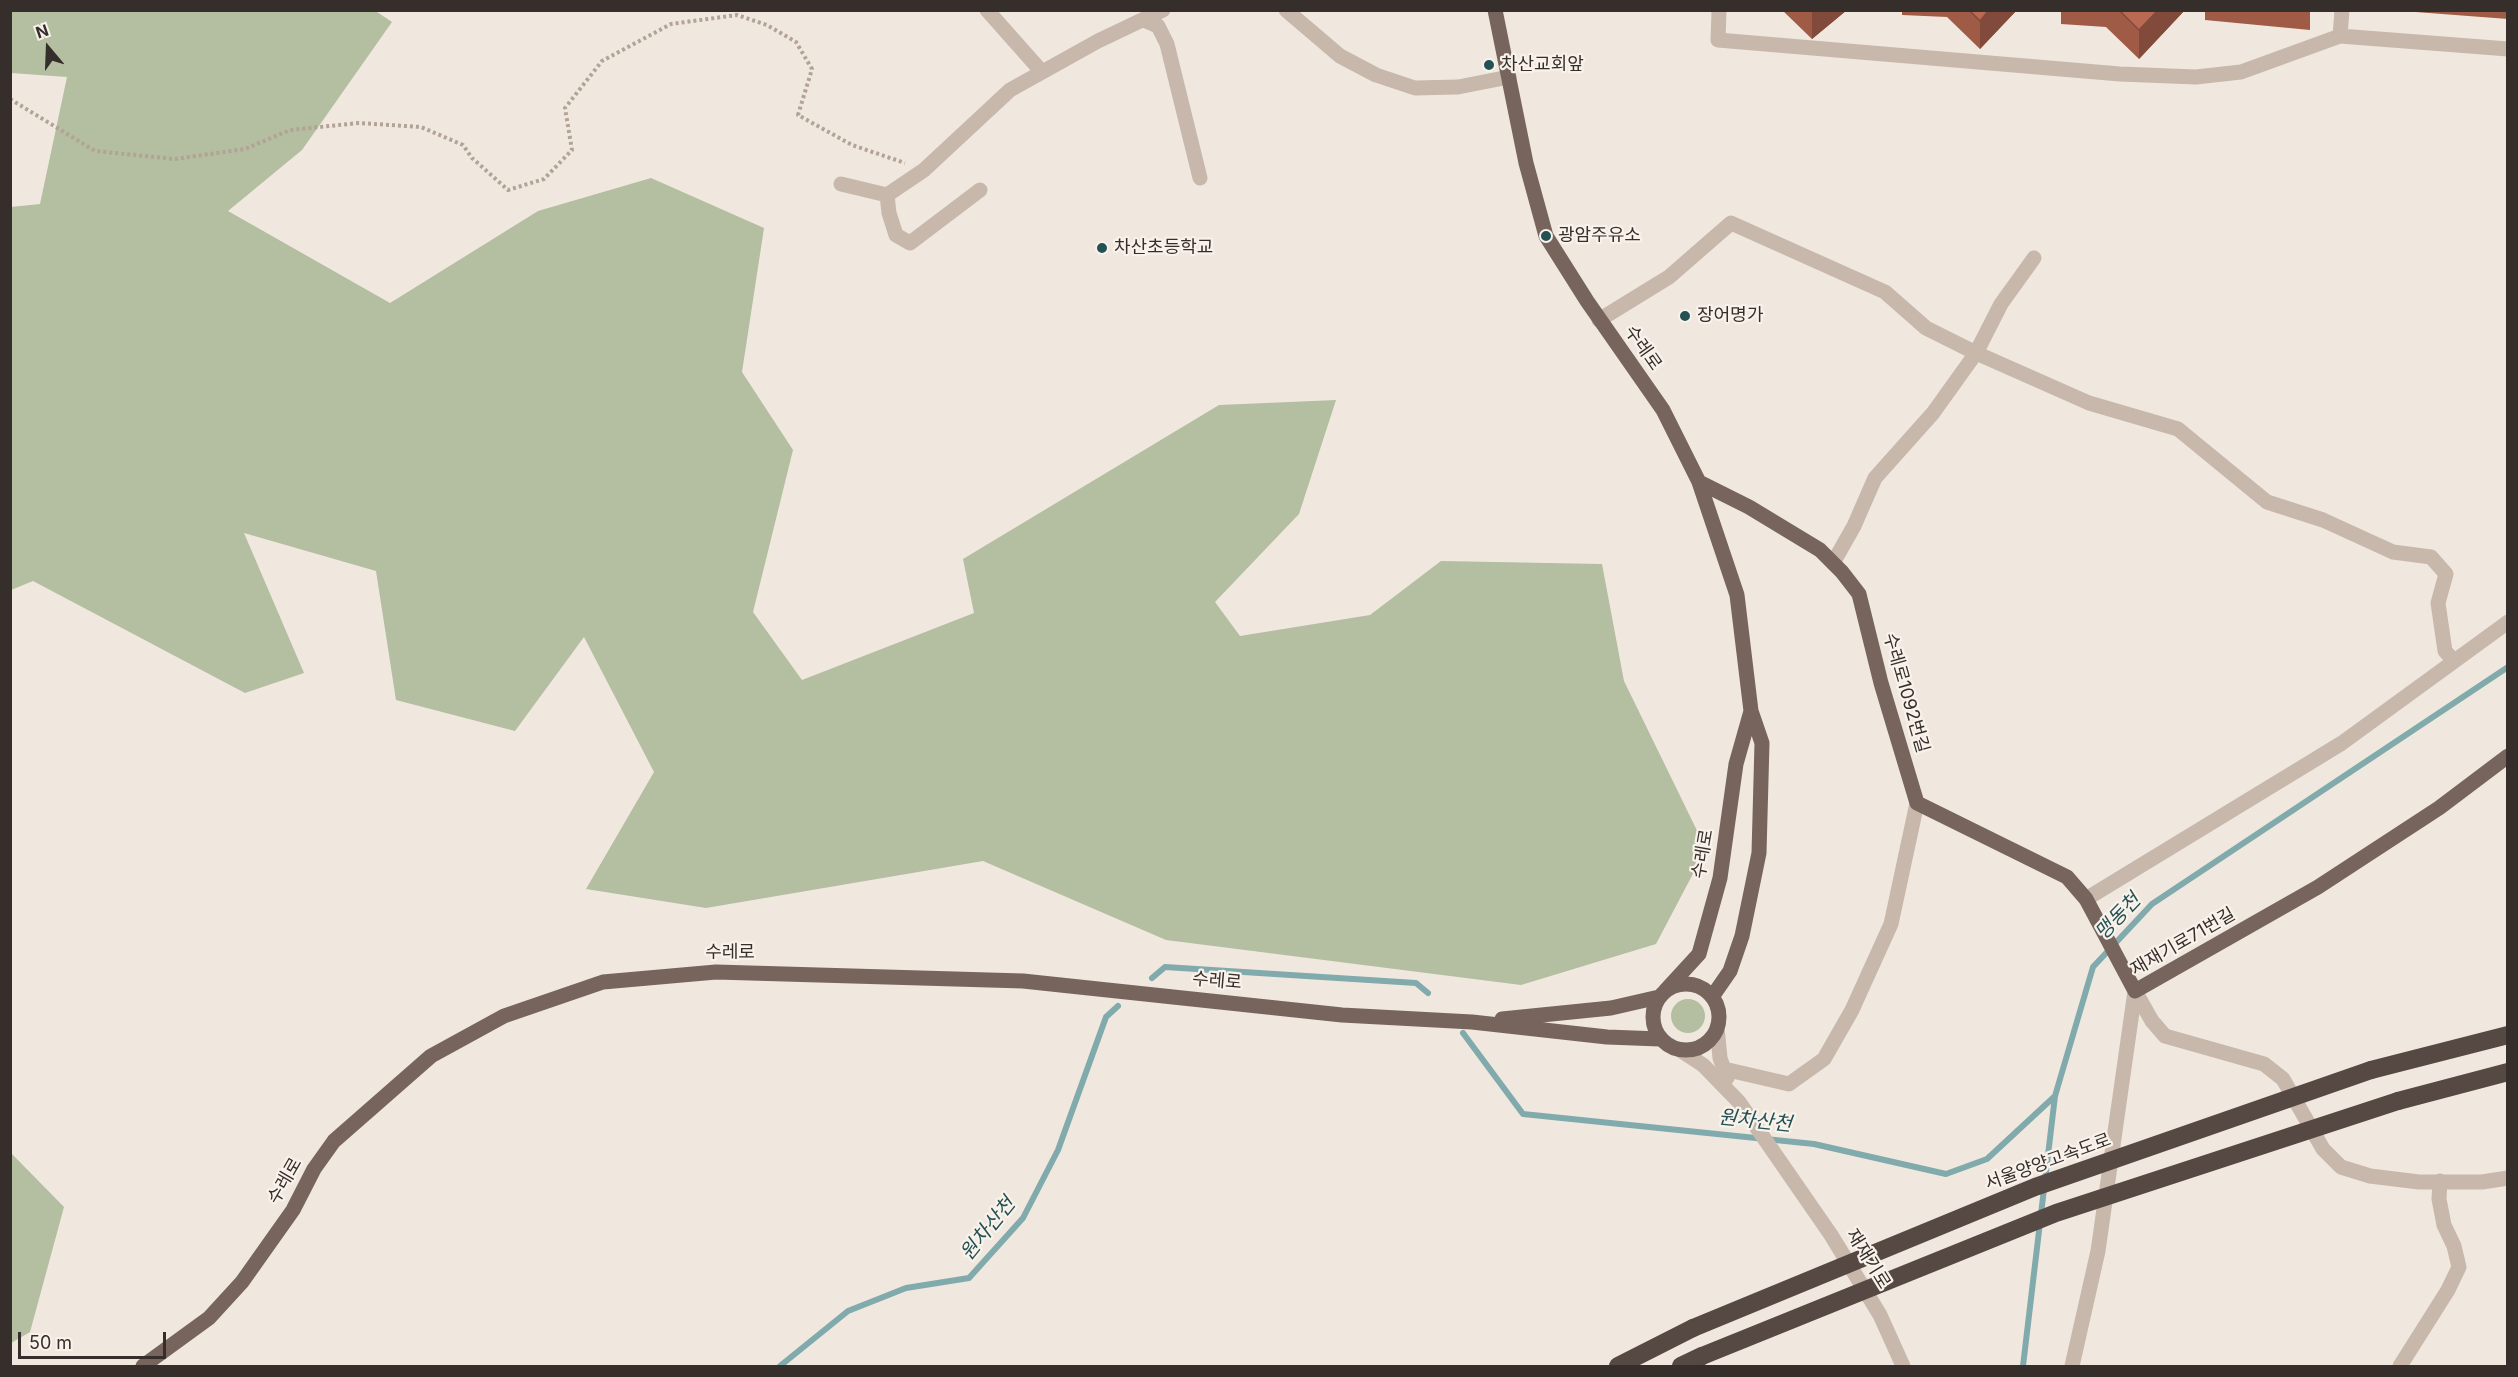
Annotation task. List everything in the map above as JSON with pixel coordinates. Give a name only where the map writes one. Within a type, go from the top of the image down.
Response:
[{"type":"highway","name":"서울양양고속도로","points":[[1618,1366],[1693,1328],[2035,1187],[2371,1070],[2508,1035]]},
{"type":"highway","points":[[1681,1366],[2056,1213],[2398,1101],[2508,1072]]},
{"type":"main road","name":"수레로","points":[[1495,10],[1526,163],[1546,236],[1599,320],[1663,410],[1699,482],[1737,596],[1751,711],[1762,743],[1758,853],[1742,936],[1730,971],[1712,997]]},
{"type":"main road","name":"수레로1092번길","points":[[1699,482],[1749,507],[1820,550],[1859,594],[1881,683],[1917,803]]},
{"type":"main road","name":"수레로","points":[[1472,1022],[1611,1008],[1662,994],[1698,954],[1720,878],[1736,764],[1751,711]]},
{"type":"main road","name":"재재기로71번길","points":[[2135,991],[2318,887],[2439,808],[2508,756]]},
{"type":"main road","points":[[1917,803],[2067,877],[2086,899],[2135,991]]},
{"type":"main road","name":"수레로","points":[[143,1366],[209,1318],[242,1282],[293,1210],[314,1169],[334,1141],[431,1056],[504,1016],[603,982],[716,972],[976,978],[1079,985],[1342,1015],[1472,1022],[1607,1037],[1660,1039]]},
{"type":"main road","points":[[1690,984],[1702,988],[1712,997],[1718,1011],[1717,1027],[1712,1037],[1703,1045],[1680,1050],[1660,1039],[1652,1018],[1654,1007],[1662,994],[1677,985],[1690,984]]},
{"type":"street","points":[[987,10],[1042,72]]},
{"type":"street","points":[[841,184],[887,195],[924,170],[1010,90],[1098,40],[1163,10]]},
{"type":"street","points":[[1286,10],[1340,56],[1376,75],[1415,88],[1458,87],[1509,77]]},
{"type":"street","points":[[1719,10],[1718,40],[2108,73],[2196,77],[2241,72],[2340,36],[2508,49]]},
{"type":"street","points":[[2340,36],[2342,10]]},
{"type":"street","points":[[1144,20],[1158,26],[1167,44],[1200,178]]},
{"type":"street","points":[[887,195],[889,213],[896,236],[910,243],[980,190]]},
{"type":"street","points":[[1599,320],[1669,277],[1731,223],[1885,292],[1926,328],[1976,353],[2089,403],[2178,429],[2268,502],[2323,520],[2393,552],[2431,557],[2446,574],[2438,603],[2445,651],[2454,661]]},
{"type":"street","points":[[1833,563],[1854,526],[1875,478],[1933,413],[1976,353],[2001,304],[2034,258]]},
{"type":"street","points":[[2086,899],[2342,743],[2508,622]]},
{"type":"street","points":[[1724,1069],[1789,1084],[1824,1059],[1852,1010],[1891,924],[1917,803]]},
{"type":"street","points":[[2135,991],[2152,1021],[2165,1036],[2264,1064],[2283,1079],[2323,1149],[2341,1167],[2370,1176],[2419,1182],[2482,1182],[2508,1178]]},
{"type":"street","name":"재재기로71번길","points":[[2072,1366],[2098,1251],[2135,991]]},
{"type":"street","points":[[1717,1027],[1720,1058],[1739,1102]]},
{"type":"street","points":[[1680,1050],[1703,1065],[1739,1102]]},
{"type":"street","name":"재재기로","points":[[1739,1102],[1831,1235],[1880,1315],[1903,1366]]},
{"type":"street","points":[[2400,1366],[2448,1290],[2459,1267],[2454,1246],[2444,1225],[2439,1199],[2440,1181]]},
{"type":"path","points":[[10,99],[95,151],[175,159],[244,149],[290,130],[359,123],[421,127],[463,145],[471,158],[508,190],[544,179],[572,150],[565,108],[602,61],[671,24],[737,15],[767,25],[796,42],[812,69],[798,115],[852,145],[924,170]]},
{"type":"green space","points":[[11,10],[374,10],[392,22],[302,150],[228,211],[390,303],[538,211],[651,178],[764,228],[742,372],[793,450],[753,612],[802,680],[974,613],[963,559],[1219,405],[1336,400],[1299,514],[1215,602],[1240,636],[1370,615],[1441,561],[1602,564],[1624,681],[1706,849],[1656,944],[1521,985],[1166,940],[983,861],[706,908],[586,889],[654,772],[584,637],[515,731],[396,700],[376,571],[244,533],[304,673],[245,693],[33,581],[11,590],[11,207],[40,204],[67,77],[11,73]]},
{"type":"green space","points":[[1688,999],[1700,1004],[1705,1016],[1700,1028],[1688,1033],[1676,1028],[1671,1016],[1676,1004]]},
{"type":"green space","points":[[11,1153],[64,1207],[30,1332],[11,1343]]},
{"type":"building","points":[[1969,10],[1989,10],[1980,21]]},
{"type":"building","points":[[2119,10],[2158,10],[2139,30]]},
{"type":"waterway","name":"맹동천","points":[[2023,1366],[2055,1096],[2093,967],[2152,904],[2508,667]]},
{"type":"waterway","name":"원차산천","points":[[1152,978],[1165,967],[1416,983],[1428,993]]},
{"type":"waterway","name":"원차산천","points":[[780,1366],[848,1311],[906,1288],[969,1278],[1023,1218],[1058,1150],[1106,1017],[1118,1006]]},
{"type":"waterway","name":"원차산천","points":[[1463,1033],[1523,1114],[1814,1144],[1946,1174],[1987,1159],[2055,1096]]},
{"type":"place","name":"차산교회앞","points":[[1489,65]]},
{"type":"place","name":"광암주유소","points":[[1546,236]]},
{"type":"place","name":"차산초등학교","points":[[1102,248]]},
{"type":"place","name":"장어명가","points":[[1685,316]]}]
